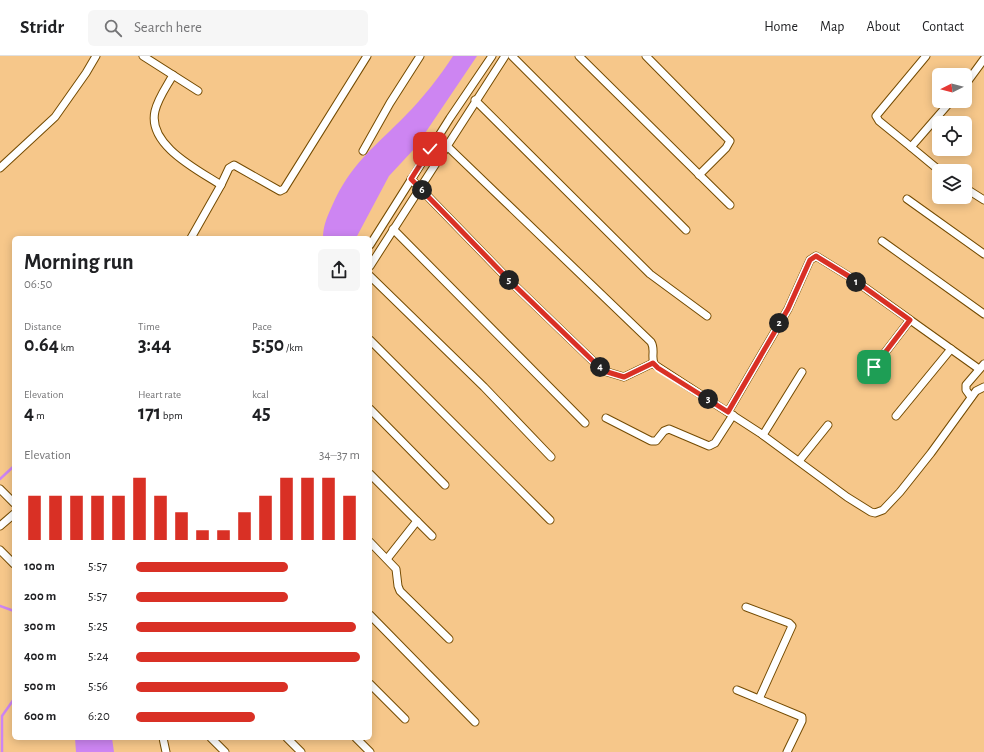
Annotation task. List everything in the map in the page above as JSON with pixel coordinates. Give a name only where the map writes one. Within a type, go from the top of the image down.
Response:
[{"type":"street","points":[[0,168],[55,117],[96,56]]},
{"type":"street","points":[[143,56],[198,90]]},
{"type":"street","points":[[192,236],[229,168],[234,165],[277,190],[282,191],[320,133],[367,56]]},
{"type":"street","points":[[372,242],[411,179],[492,56]]},
{"type":"street","points":[[372,263],[446,145],[505,56]]},
{"type":"street","points":[[512,56],[686,230]]},
{"type":"street","points":[[579,56],[730,205]]},
{"type":"street","points":[[646,56],[730,141],[726,148],[699,175]]},
{"type":"street","points":[[926,56],[876,116],[878,121],[932,165]]},
{"type":"street","points":[[363,151],[418,57]]},
{"type":"street","points":[[972,75],[984,59]]},
{"type":"street","points":[[173,75],[155,110],[155,129],[170,150],[179,158],[221,185]]},
{"type":"street","points":[[475,100],[650,274],[707,316]]},
{"type":"street","points":[[911,148],[945,108]]},
{"type":"street","points":[[446,145],[651,342],[653,348],[653,363],[658,368],[763,435],[865,509],[875,513],[879,512],[900,492],[931,453],[971,397],[976,391],[984,387]]},
{"type":"street","points":[[411,179],[511,282],[604,371],[624,377],[653,363]]},
{"type":"street","points":[[972,192],[984,200]]},
{"type":"street","points":[[907,199],[984,254]]},
{"type":"street","points":[[393,229],[585,423]]},
{"type":"street","points":[[882,241],[984,314]]},
{"type":"street","points":[[606,418],[651,441],[656,441],[664,431],[669,429],[709,446],[715,443],[788,309],[810,260],[816,256],[850,277],[951,349],[981,367],[966,385],[966,390],[971,397]]},
{"type":"street","points":[[372,278],[484,387],[551,457]]},
{"type":"street","points":[[874,367],[910,320]]},
{"type":"street","points":[[372,342],[550,520]]},
{"type":"street","points":[[896,416],[951,349]]},
{"type":"street","points":[[763,435],[802,372]]},
{"type":"street","points":[[372,411],[445,485]]},
{"type":"street","points":[[799,461],[828,425]]},
{"type":"street","points":[[372,476],[432,536]]},
{"type":"street","points":[[0,489],[12,501]]},
{"type":"street","points":[[0,526],[12,516]]},
{"type":"street","points":[[387,559],[418,521]]},
{"type":"street","points":[[372,544],[398,572],[398,586],[400,590],[449,639]]},
{"type":"street","points":[[0,550],[12,562]]},
{"type":"street","points":[[746,607],[789,623],[792,626],[759,699]]},
{"type":"street","points":[[372,617],[475,722]]},
{"type":"street","points":[[372,686],[405,719]]},
{"type":"street","points":[[737,690],[802,717],[802,721],[787,752]]},
{"type":"street","points":[[163,740],[166,752]]},
{"type":"street","points":[[213,740],[225,752]]},
{"type":"street","points":[[289,740],[301,752]]},
{"type":"street","points":[[358,740],[370,752]]},
{"type":"shaded area","points":[[453,56],[477,56],[415,148],[389,176],[357,236],[323,236],[328,214],[347,178],[364,157],[406,115],[437,79]]},
{"type":"shaded area","points":[[75,740],[112,740],[114,752],[76,752]]},
{"type":"waterway","points":[[0,479],[12,468]]},
{"type":"waterway","points":[[0,606],[12,610]]},
{"type":"waterway","points":[[2,752],[2,716],[12,702]]},
{"type":"route","points":[[430,149],[411,179],[511,282],[604,371],[624,377],[632,375],[653,363],[658,368],[728,412],[788,309],[810,260],[816,256],[850,277],[910,320],[874,367]]}]
